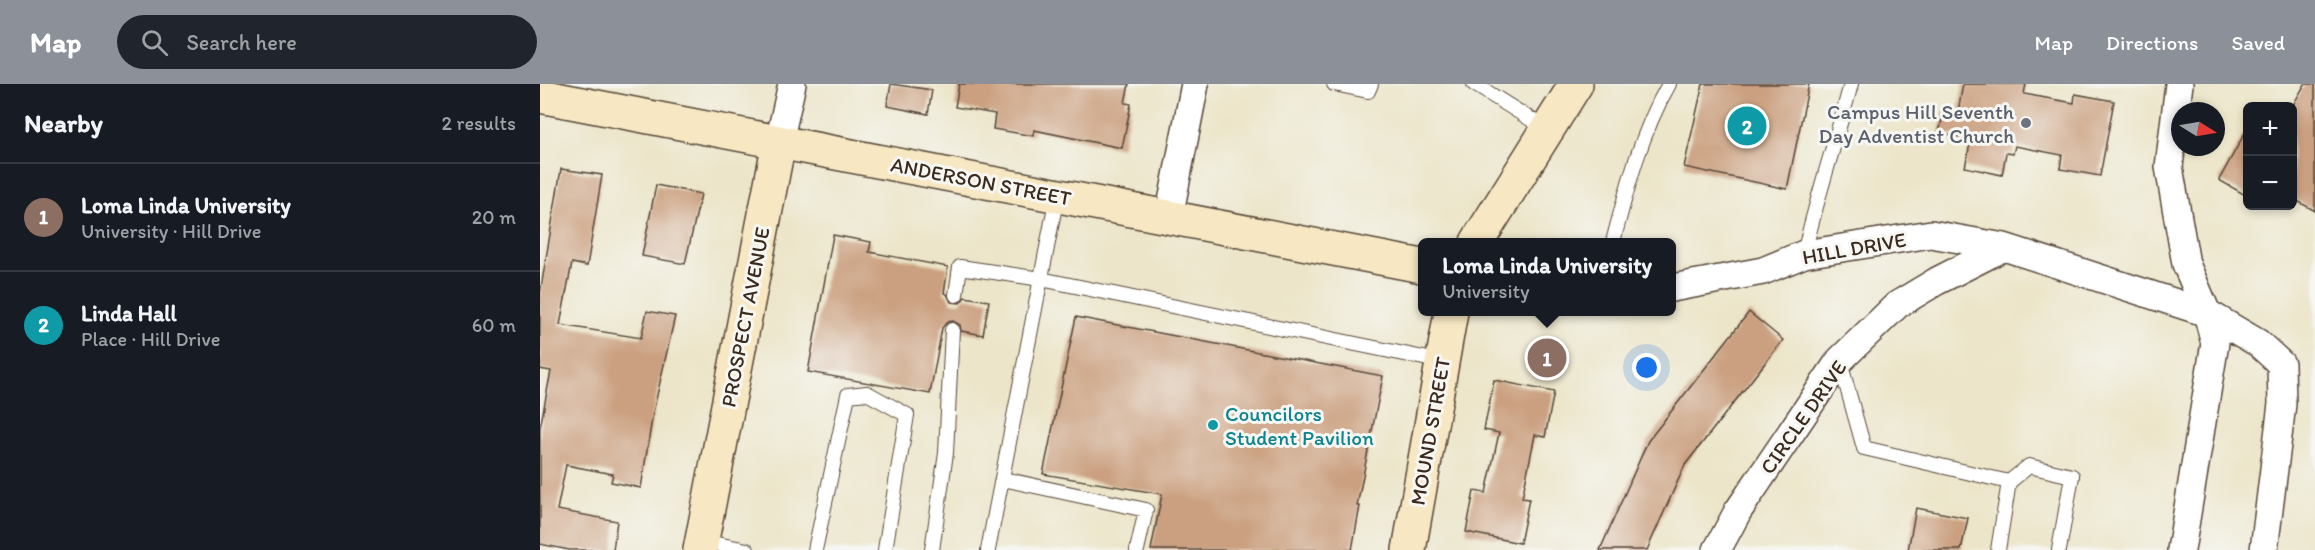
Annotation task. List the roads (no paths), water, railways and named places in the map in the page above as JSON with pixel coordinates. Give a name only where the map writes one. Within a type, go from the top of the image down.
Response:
[{"type":"main road","points":[[1480,238],[1576,84]]},
{"type":"main road","name":"ANDERSON STREET","points":[[540,96],[1418,265]]},
{"type":"main road","name":"PROSPECT AVENUE","points":[[701,545],[779,142]]},
{"type":"main road","name":"MOUND STREET","points":[[1409,550],[1450,316]]},
{"type":"street","name":"PROSPECT AVENUE","points":[[779,142],[792,84]]},
{"type":"street","points":[[1169,217],[1196,84]]},
{"type":"street","points":[[2179,84],[2169,167],[2186,264],[2207,313],[2215,343],[2181,550]]},
{"type":"street","name":"HILL DRIVE","points":[[1676,287],[1763,271],[1804,254],[1931,234],[2004,247]]},
{"type":"street","points":[[2004,247],[2207,313],[2258,343],[2281,364],[2282,404],[2264,550]]},
{"type":"street","name":"CIRCLE DRIVE","points":[[1717,550],[1738,511],[1840,360],[1897,305],[1937,281],[2004,247]]},
{"type":"lane","points":[[1334,84],[1368,91],[1371,84]]},
{"type":"lane","points":[[1474,84],[1548,130]]},
{"type":"lane","points":[[1614,238],[1640,146],[1657,104],[1669,84]]},
{"type":"lane","points":[[1804,254],[1814,209],[1851,84]]},
{"type":"lane","points":[[988,550],[1057,196]]},
{"type":"lane","points":[[956,295],[960,267],[1041,279],[1443,362]]},
{"type":"lane","points":[[932,550],[946,453],[952,330]]},
{"type":"lane","points":[[1840,360],[1864,448],[2009,482]]},
{"type":"lane","points":[[815,550],[848,395],[867,393],[906,415],[885,550]]},
{"type":"lane","points":[[1998,550],[2009,482],[2029,466],[2072,476],[2059,550]]},
{"type":"lane","points":[[1003,479],[1146,510],[1137,550]]},
{"type":"lane","points":[[701,545],[747,550]]},
{"type":"place","name":"Campus Hill Seventh Day Adventist Church","points":[[2026,123]]},
{"type":"place","name":"Linda Hall","points":[[1747,126]]},
{"type":"place","name":"Loma Linda University","points":[[1547,358]]},
{"type":"place","name":"Councilors Student Pavilion","points":[[1213,425]]}]
